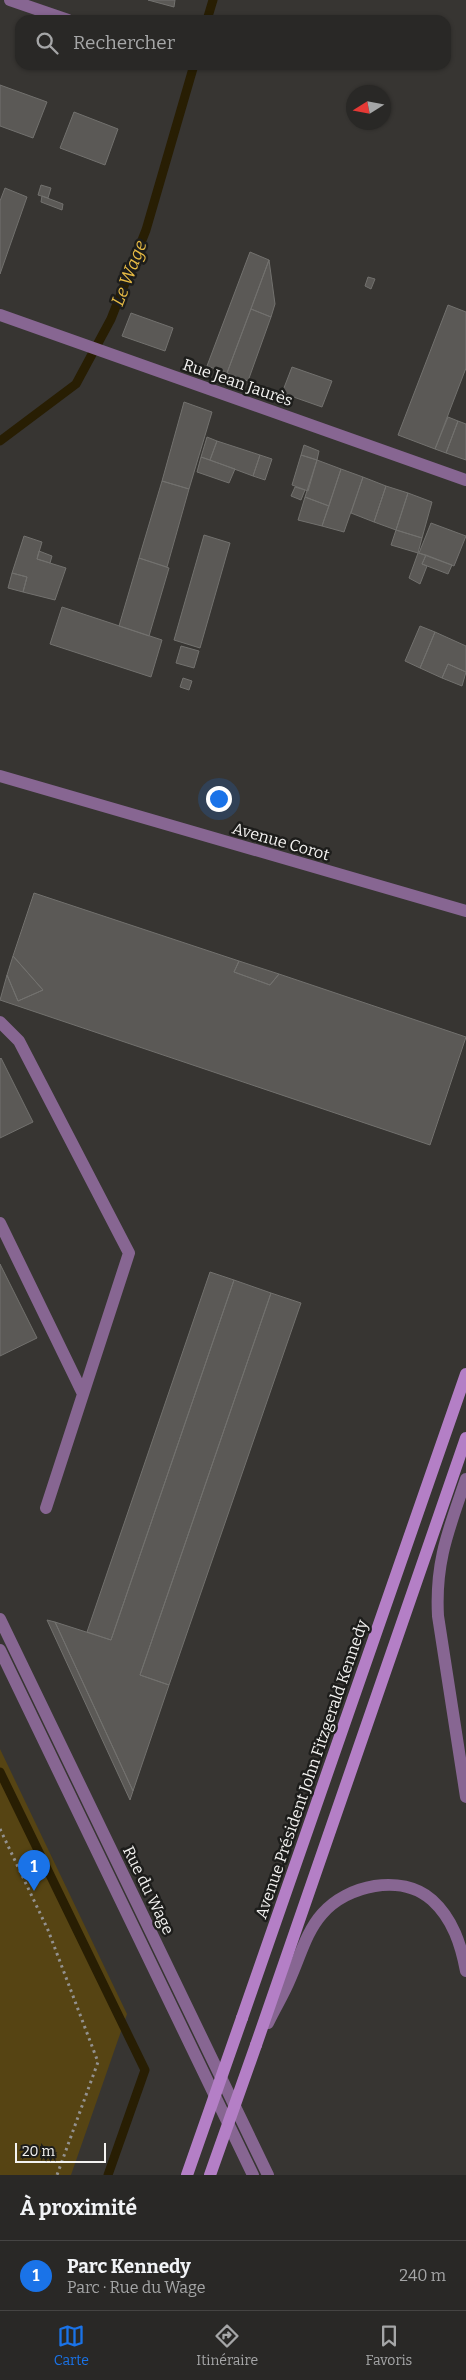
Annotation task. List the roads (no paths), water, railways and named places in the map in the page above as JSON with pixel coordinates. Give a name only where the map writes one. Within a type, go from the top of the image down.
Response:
[{"type":"main road","name":"Avenue Président John Fitzgerald Kennedy","points":[[187,2175],[466,1374]]},
{"type":"main road","points":[[210,2175],[466,1438]]},
{"type":"street","points":[[10,0],[54,15]]},
{"type":"street","name":"Rue Jean Jaurès","points":[[0,314],[466,480]]},
{"type":"street","name":"Avenue Corot","points":[[2,778],[466,912]]},
{"type":"street","points":[[0,1022],[19,1041],[129,1253],[46,1508]]},
{"type":"street","points":[[0,1223],[83,1394]]},
{"type":"street","points":[[466,1478],[443,1548],[438,1573],[437,1599],[466,1797]]},
{"type":"street","name":"Rue du Wage","points":[[0,1619],[268,2175]]},
{"type":"street","name":"Rue du Wage","points":[[0,1650],[253,2175]]},
{"type":"street","points":[[256,2045],[281,1998],[316,1922],[333,1904],[362,1888],[392,1885],[418,1892],[431,1900],[452,1927],[460,1941],[466,1971]]},
{"type":"waterway","name":"Le Wage","points":[[208,15],[213,0]]},
{"type":"waterway","name":"Le Wage","points":[[0,441],[76,384],[111,319],[146,230],[193,70]]},
{"type":"waterway","points":[[0,1772],[145,2070],[108,2175]]},
{"type":"place","name":"Parc Kennedy","points":[[34,1891]]}]
